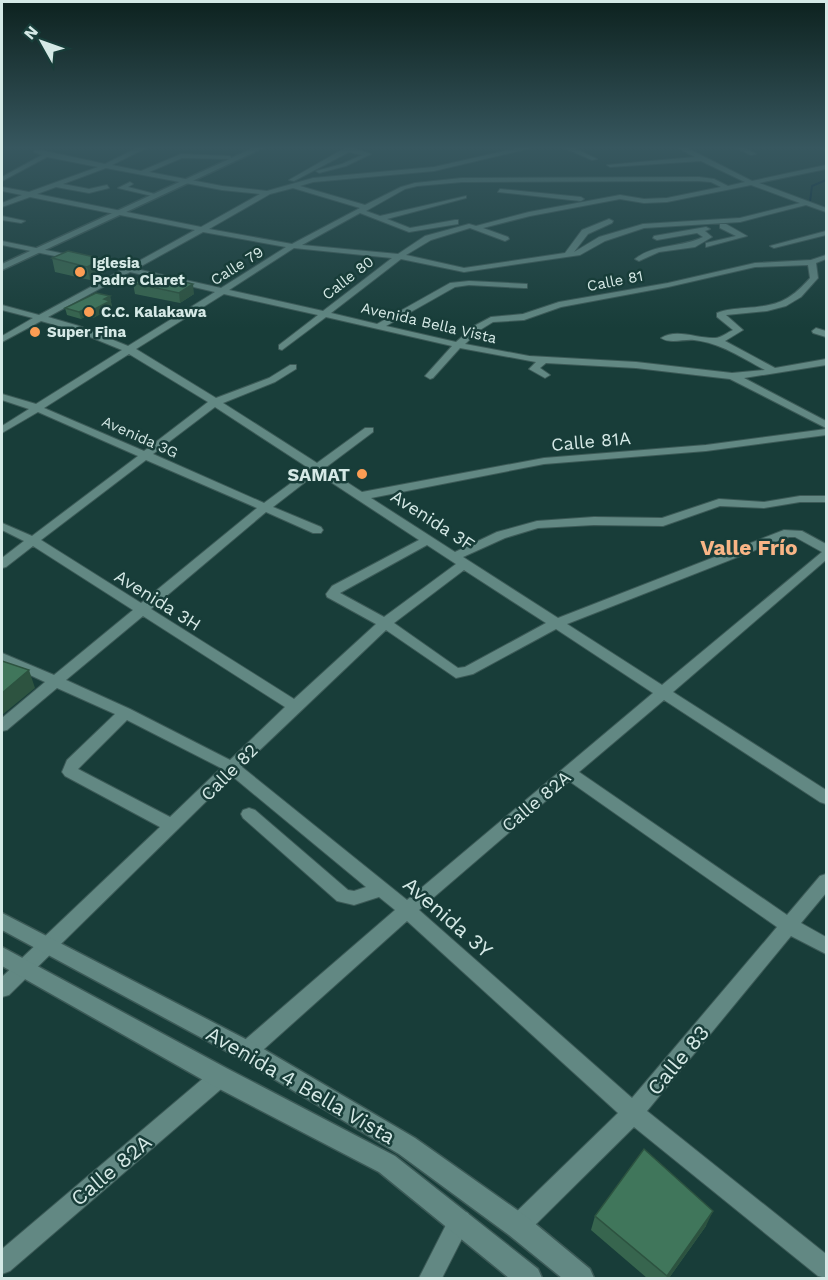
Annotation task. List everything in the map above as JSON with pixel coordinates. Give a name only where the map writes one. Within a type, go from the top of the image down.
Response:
[{"type":"main road","points":[[116,213],[126,208]]},
{"type":"main road","points":[[2,262],[127,208]]},
{"type":"main road","points":[[2,267],[35,249]]},
{"type":"main road","name":"Avenida 4 Bella Vista","points":[[2,921],[247,1051],[407,1146],[518,1226],[581,1278]]},
{"type":"main road","name":"Avenida 4 Bella Vista","points":[[2,956],[220,1077],[387,1164],[529,1278]]},
{"type":"street","points":[[91,208],[293,246],[398,256],[464,270],[580,253],[602,239],[643,226],[740,220]]},
{"type":"street","points":[[2,333],[128,269],[240,208]]},
{"type":"street","points":[[357,208],[409,231],[458,221],[500,221]]},
{"type":"street","points":[[381,218],[422,208]]},
{"type":"street","name":"Calle 80","points":[[282,347],[398,256],[428,238],[566,208]]},
{"type":"street","points":[[657,238],[723,226],[788,208]]},
{"type":"street","name":"Calle 79","points":[[2,430],[293,246],[361,209]]},
{"type":"street","points":[[2,218],[21,221]]},
{"type":"street","points":[[458,221],[505,239]]},
{"type":"street","points":[[567,256],[585,232],[609,221]]},
{"type":"street","points":[[709,245],[743,236],[723,226]]},
{"type":"street","points":[[639,259],[657,250],[692,245],[708,237],[699,231]]},
{"type":"street","points":[[774,246],[826,233]]},
{"type":"street","name":"Avenida Bella Vista","points":[[2,243],[128,269],[458,345],[543,360],[636,365],[732,376],[775,372],[826,362]]},
{"type":"street","name":"Calle 81","points":[[430,376],[458,345],[477,328],[491,320],[524,317],[559,305],[668,285],[755,265],[812,262],[826,257]]},
{"type":"street","points":[[718,341],[740,330],[720,315],[785,305],[797,298],[814,278],[812,262]]},
{"type":"street","points":[[379,326],[453,285],[469,283],[524,286]]},
{"type":"street","name":"Avenida 3F","points":[[2,307],[38,316],[129,350],[215,402],[826,798]]},
{"type":"street","points":[[2,339],[38,316]]},
{"type":"street","points":[[816,331],[826,334]]},
{"type":"street","points":[[666,338],[692,337],[718,341],[775,372]]},
{"type":"street","points":[[543,360],[534,369],[544,375]]},
{"type":"street","points":[[2,564],[215,402],[273,380],[293,367]]},
{"type":"street","points":[[732,376],[826,425]]},
{"type":"street","name":"Avenida 3G","points":[[2,397],[37,408],[317,530]]},
{"type":"street","points":[[2,726],[265,507],[369,430]]},
{"type":"street","name":"Calle 81A","points":[[361,496],[544,461],[697,449],[826,432]]},
{"type":"street","name":"Calle 82","points":[[2,989],[296,706],[385,623],[458,560],[501,535],[537,525],[594,520],[663,522],[719,502],[764,505],[800,499],[826,500]]},
{"type":"street","name":"Avenida 3H","points":[[2,526],[33,541],[296,706]]},
{"type":"street","points":[[428,540],[337,589],[332,594],[385,623],[456,673],[468,670],[557,623],[788,532],[798,534],[826,549]]},
{"type":"street","name":"Calle 82A","points":[[247,1051],[407,910],[826,554]]},
{"type":"street","name":"Avenida 3Y","points":[[2,657],[125,713],[233,768],[407,910],[633,1113],[826,1268]]},
{"type":"street","points":[[125,713],[72,764],[70,772],[173,826]]},
{"type":"street","points":[[568,773],[790,927],[826,946]]},
{"type":"street","points":[[249,813],[343,896],[354,898],[381,890]]},
{"type":"street","name":"Calle 83","points":[[518,1226],[633,1113],[826,881]]},
{"type":"street","name":"Calle 82A","points":[[2,1263],[220,1077]]},
{"type":"street","points":[[430,1278],[460,1221]]},
{"type":"building","points":[[68,251],[103,259],[87,267],[52,258]]},
{"type":"building","points":[[156,275],[193,284],[179,293],[133,283],[146,276]]},
{"type":"building","points":[[96,293],[110,296],[104,299],[110,301],[91,311],[85,309],[79,312],[65,308]]},
{"type":"building","points":[[2,661],[29,670],[2,693]]},
{"type":"building","points":[[644,1149],[713,1211],[667,1276],[595,1216]]},
{"type":"place","name":"Iglesia Padre Claret","points":[[80,272]]},
{"type":"place","name":"C.C. Kalakawa","points":[[89,312]]},
{"type":"place","name":"Super Fina","points":[[35,332]]},
{"type":"place","name":"SAMAT","points":[[362,474]]},
{"type":"district","name":"Valle Frío","points":[[749,547]]}]
